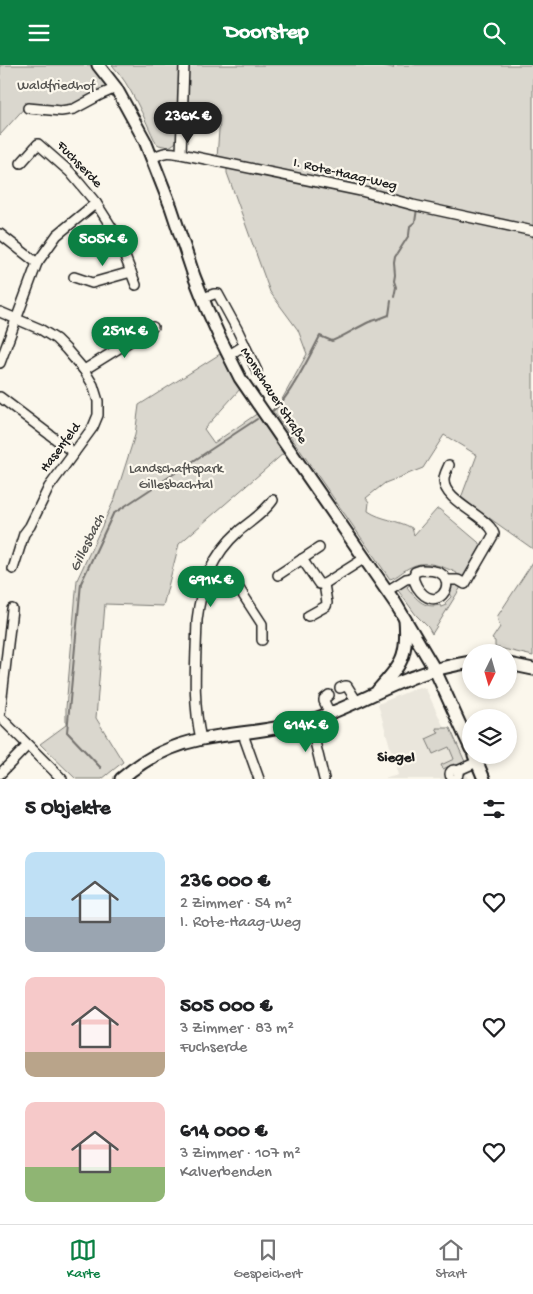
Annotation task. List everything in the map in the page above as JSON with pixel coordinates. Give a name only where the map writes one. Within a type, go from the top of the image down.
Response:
[{"type":"main road","name":"Monschauer Straße","points":[[98,65],[116,88],[136,122],[153,158],[203,297],[220,338],[240,378],[404,617],[434,670],[462,730]]},
{"type":"main road","points":[[373,695],[402,661],[406,644],[404,617]]},
{"type":"main road","points":[[124,777],[144,762],[162,752],[182,745],[201,739],[310,721],[415,676],[462,664]]},
{"type":"main road","points":[[518,666],[533,669]]},
{"type":"main road","points":[[478,764],[484,779]]},
{"type":"street","points":[[181,155],[184,65]]},
{"type":"street","points":[[28,108],[61,111],[74,109],[116,88]]},
{"type":"street","name":"Fuchserde","points":[[22,163],[38,144],[70,172],[96,203],[117,236],[136,285]]},
{"type":"street","name":"I. Rote-Haag-Weg","points":[[153,158],[168,152],[361,191],[413,205],[533,231]]},
{"type":"street","name":"Fuchserde","points":[[0,363],[37,263],[57,235],[96,203]]},
{"type":"street","points":[[0,234],[37,263]]},
{"type":"street","points":[[74,277],[92,283],[131,272]]},
{"type":"street","points":[[203,297],[214,293],[218,294],[257,371]]},
{"type":"street","name":"Hasenfeld","points":[[0,312],[40,329],[56,339],[84,370],[93,385],[98,401],[98,415],[93,427],[48,487],[30,526],[24,534],[13,569]]},
{"type":"street","points":[[84,370],[153,327]]},
{"type":"street","points":[[228,355],[245,345]]},
{"type":"street","points":[[0,397],[74,453]]},
{"type":"street","points":[[446,580],[458,580],[465,584],[494,534],[490,526],[445,488],[444,475],[449,465]]},
{"type":"street","points":[[201,739],[195,699],[199,607],[204,585],[210,570],[222,550],[238,533],[267,509],[273,500]]},
{"type":"street","points":[[278,575],[319,548]]},
{"type":"street","points":[[302,559],[319,584],[324,584],[364,558]]},
{"type":"street","points":[[210,570],[238,587],[262,624],[262,640]]},
{"type":"street","points":[[428,570],[440,573],[446,580],[447,585],[444,592],[439,597],[432,599],[424,595],[413,581],[413,577],[417,571],[428,570]]},
{"type":"street","points":[[387,591],[406,579],[413,577]]},
{"type":"street","points":[[308,616],[326,606],[324,584]]},
{"type":"street","points":[[12,609],[0,716],[62,779]]},
{"type":"street","points":[[340,688],[347,686],[357,702]]},
{"type":"street","points":[[329,695],[324,701],[330,714]]},
{"type":"street","points":[[310,721],[324,779]]},
{"type":"street","points":[[244,733],[259,779]]},
{"type":"street","points":[[0,774],[28,746]]},
{"type":"street","points":[[458,773],[472,764]]},
{"type":"shaded area","points":[[419,687],[426,689],[468,779],[384,779],[398,775],[378,704]]},
{"type":"green space","name":"Waldfriedhof","points":[[0,65],[93,65],[110,88],[73,106],[61,108],[27,105],[0,135]]},
{"type":"green space","points":[[112,65],[183,65],[178,138],[175,143],[169,147],[156,143],[131,92]]},
{"type":"green space","points":[[186,65],[381,65],[393,68],[394,65],[533,65],[533,227],[217,158],[220,116],[184,114]]},
{"type":"green space","points":[[227,168],[348,190],[533,233],[533,549],[461,498],[477,455],[444,435],[423,468],[385,483],[366,498],[369,502],[368,511],[412,528],[414,535],[439,509],[484,547],[466,579],[456,576],[457,573],[441,566],[423,564],[408,568],[390,579],[272,410],[280,403],[307,354],[298,330],[270,292],[227,173]]},
{"type":"green space","name":"Landschaftspark Gillesbachtal","points":[[220,354],[241,388],[204,429],[214,443],[258,413],[284,453],[179,544],[163,606],[105,604],[96,718],[123,762],[102,779],[76,779],[40,744],[66,725],[77,580],[115,498],[135,435],[139,405]]},
{"type":"green space","points":[[533,562],[533,656],[518,652],[518,644],[495,644],[495,641],[492,639],[500,627],[497,617]]},
{"type":"green space","points":[[454,582],[461,587],[432,634],[397,589],[407,583],[411,584],[407,587],[421,602],[429,606],[440,605],[441,607],[446,605],[445,603],[451,597],[451,589]]},
{"type":"green space","points":[[436,728],[450,728],[462,755],[462,764],[466,764],[460,767],[454,764],[443,769],[441,765],[454,759],[449,747],[433,754],[426,739],[439,733]]},
{"type":"waterway","name":"Gillesbach","points":[[394,297],[396,287],[394,281],[395,257],[409,235],[410,226],[415,222],[417,209]]},
{"type":"waterway","name":"Gillesbach","points":[[272,411],[284,399],[320,336],[332,341],[369,322],[389,315],[391,301]]},
{"type":"waterway","name":"Gillesbach","points":[[101,768],[67,732],[81,583],[113,514],[257,419]]},
{"type":"district","name":"Siegel","points":[[396,758]]}]
